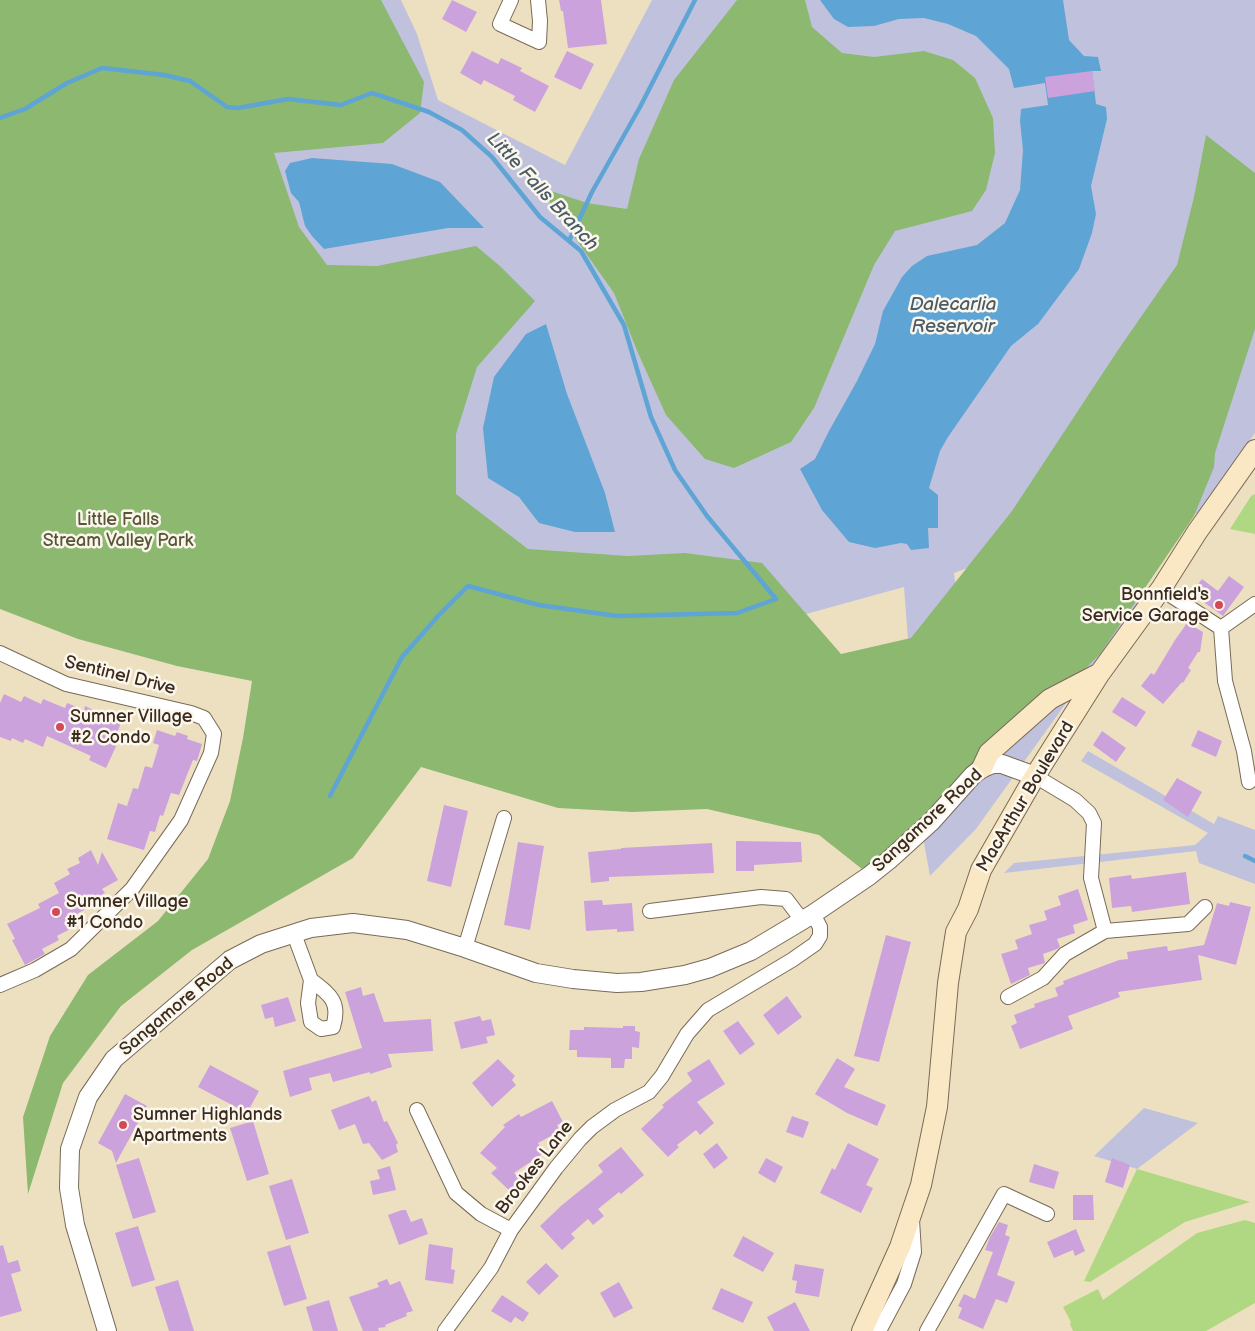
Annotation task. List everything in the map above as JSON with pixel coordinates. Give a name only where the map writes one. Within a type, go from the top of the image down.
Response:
[{"type":"main road","name":"MacArthur Boulevard","points":[[862,1331],[900,1247],[921,1185],[937,1107],[948,983],[956,932],[968,909],[981,870],[1035,776],[1100,674],[1161,589],[1197,532],[1255,450]]},
{"type":"main road","points":[[982,768],[989,752],[1050,699],[1100,674]]},
{"type":"street","points":[[511,0],[500,24],[539,42],[538,0]]},
{"type":"street","points":[[1161,589],[1221,628]]},
{"type":"street","points":[[1221,628],[1255,604]]},
{"type":"street","points":[[1221,628],[1224,681],[1244,751],[1248,782]]},
{"type":"street","name":"Sentinel Drive","points":[[0,653],[66,684],[191,713],[204,718],[214,734],[212,753],[181,820],[132,888],[71,949],[35,970],[0,985]]},
{"type":"street","name":"Sangamore Road","points":[[107,1331],[75,1225],[69,1188],[70,1149],[88,1097],[114,1059],[230,960],[261,944],[311,928],[354,923],[407,930],[536,973],[595,982],[641,982],[686,975],[751,950],[807,917],[889,860],[932,821],[973,775],[982,768],[993,764],[1002,764],[1035,776]]},
{"type":"street","points":[[1035,776],[1075,800],[1089,813],[1094,823],[1091,878],[1105,931]]},
{"type":"street","points":[[465,948],[504,818]]},
{"type":"street","points":[[650,910],[761,898],[786,899],[807,917]]},
{"type":"street","points":[[1008,997],[1043,978],[1065,954],[1105,931],[1188,924],[1205,907]]},
{"type":"street","name":"Brookes Lane","points":[[444,1331],[491,1268],[511,1230],[556,1168],[592,1127],[616,1110],[649,1092],[662,1076],[687,1034],[708,1010],[792,960],[815,944],[820,936],[820,927],[807,917]]},
{"type":"street","points":[[294,934],[310,980]]},
{"type":"street","points":[[417,1110],[456,1193],[481,1214],[511,1230]]},
{"type":"street","points":[[927,1331],[1004,1194],[1047,1214]]},
{"type":"street","points":[[879,1331],[904,1284],[914,1252],[912,1212]]},
{"type":"shaded area","points":[[313,0],[401,0],[417,34],[438,100],[565,165],[652,0],[1255,0],[1255,433],[1199,514],[1127,510],[954,573],[959,611],[1139,601],[976,829],[930,876],[923,837],[904,587],[770,624],[486,591],[245,157]]},
{"type":"shaded area","points":[[1088,751],[1214,824],[1218,816],[1255,830],[1255,884],[1199,863],[1196,851],[1004,873],[1014,863],[1195,845],[1208,833],[1081,761]]},
{"type":"shaded area","points":[[1144,1108],[1198,1123],[1137,1169],[1094,1156]]},
{"type":"green space","name":"Little Falls Stream Valley Park","points":[[0,0],[381,0],[424,82],[420,113],[383,143],[274,153],[299,227],[327,265],[377,266],[476,246],[501,267],[535,301],[477,367],[456,434],[456,494],[528,549],[628,556],[685,553],[762,563],[841,654],[911,638],[1012,511],[1118,350],[1177,265],[1194,197],[1206,135],[1255,173],[1255,329],[1215,453],[1214,467],[1194,516],[1100,654],[1078,676],[984,750],[931,811],[886,852],[862,869],[819,835],[707,809],[632,812],[558,808],[421,767],[353,858],[192,950],[121,1006],[63,1083],[28,1194],[23,1117],[50,1036],[88,975],[158,921],[208,859],[230,801],[252,681],[177,666],[78,639],[0,609]]},
{"type":"green space","points":[[737,0],[805,0],[812,27],[842,53],[874,57],[924,51],[953,60],[975,78],[993,118],[995,153],[986,190],[972,211],[895,231],[874,265],[814,408],[791,442],[734,468],[705,459],[666,415],[614,293],[539,187],[587,203],[627,209],[639,159],[674,80]]},
{"type":"green space","points":[[1255,494],[1255,534],[1230,529],[1251,496]]},
{"type":"green space","points":[[1137,1169],[1250,1202],[1185,1222],[1090,1282],[1084,1281]]},
{"type":"green space","points":[[1245,1220],[1255,1223],[1255,1303],[1206,1331],[1073,1331],[1071,1322],[1063,1307],[1098,1289],[1103,1300],[1197,1233]]},
{"type":"water","name":"Dalecarlia Reservoir","points":[[820,0],[1063,0],[1069,40],[1084,56],[1098,57],[1101,71],[1092,71],[1096,104],[1106,107],[1107,119],[1091,186],[1096,214],[1092,233],[1079,269],[1038,324],[1011,346],[940,451],[929,488],[938,495],[938,528],[928,528],[929,548],[911,550],[907,544],[901,543],[875,548],[849,542],[822,510],[800,469],[815,459],[857,381],[875,344],[883,311],[902,277],[912,266],[927,256],[977,245],[1005,223],[1020,190],[1023,150],[1020,121],[1021,109],[1048,105],[1045,83],[1014,88],[1009,69],[976,36],[948,24],[924,18],[899,19],[874,26],[848,27],[834,19]]},
{"type":"water","points":[[312,158],[392,164],[440,182],[484,228],[448,228],[324,249],[305,226],[299,202],[291,193],[285,171],[290,163]]},
{"type":"water","points":[[546,324],[567,394],[605,493],[615,532],[575,532],[539,523],[519,497],[488,478],[483,428],[494,377],[526,334]]},
{"type":"building","points":[[452,0],[477,12],[466,32],[442,19]]},
{"type":"building","points":[[559,0],[601,0],[607,44],[568,48],[563,11],[561,11]]},
{"type":"building","points":[[472,51],[498,64],[501,58],[522,68],[520,71],[549,86],[535,112],[513,100],[515,96],[484,80],[481,85],[460,73]]},
{"type":"building","points":[[567,51],[594,64],[581,90],[554,77]]},
{"type":"building","points":[[1092,71],[1095,91],[1048,98],[1045,77]]},
{"type":"building","name":"Bonnfield's Service Garage","points":[[1229,576],[1244,587],[1223,616],[1191,593],[1202,579],[1218,591]]},
{"type":"building","points":[[1187,623],[1203,632],[1200,652],[1198,652],[1188,668],[1191,670],[1183,683],[1163,704],[1141,686],[1151,673],[1154,675]]},
{"type":"building","name":"Sumner Village #2 Condo","points":[[4,694],[21,702],[24,696],[41,704],[43,699],[65,708],[67,703],[84,710],[85,706],[121,723],[114,740],[118,742],[106,768],[89,760],[91,756],[47,736],[43,747],[25,739],[23,743],[12,738],[11,741],[0,737],[0,703]]},
{"type":"building","points":[[1122,697],[1146,712],[1136,727],[1112,712]]},
{"type":"building","name":"Sumner Village #1 Condo","points":[[157,730],[175,736],[177,732],[188,736],[187,739],[202,744],[197,761],[193,760],[179,795],[171,793],[163,816],[160,815],[155,832],[150,831],[144,850],[107,839],[118,803],[127,806],[133,788],[138,789],[145,766],[152,768],[159,745],[153,743]]},
{"type":"building","points":[[1198,730],[1222,741],[1216,757],[1191,746]]},
{"type":"building","points":[[1102,731],[1126,748],[1116,762],[1093,745]]},
{"type":"building","points":[[1177,778],[1202,792],[1188,817],[1163,800]]},
{"type":"building","points":[[444,805],[468,811],[451,887],[427,881]]},
{"type":"building","points":[[736,841],[801,842],[802,862],[754,865],[754,871],[736,871]]},
{"type":"building","points":[[518,842],[544,846],[530,930],[504,925]]},
{"type":"building","points":[[712,843],[714,873],[609,877],[609,881],[591,883],[588,852],[621,848]]},
{"type":"building","name":"Sumner Village #1 Condo","points":[[91,850],[98,865],[102,852],[118,880],[102,889],[105,893],[88,903],[90,907],[69,918],[74,927],[57,936],[59,940],[42,949],[45,954],[25,965],[12,940],[15,939],[7,924],[40,908],[38,904],[59,893],[54,883],[70,874],[67,869],[80,863],[78,858]]},
{"type":"building","points":[[1186,872],[1190,904],[1132,912],[1131,906],[1112,908],[1109,878],[1131,875],[1132,879]]},
{"type":"building","points":[[1078,889],[1088,920],[1073,925],[1075,933],[1057,939],[1060,947],[1043,954],[1045,963],[1028,968],[1030,975],[1011,984],[1001,954],[1018,949],[1015,940],[1032,934],[1029,925],[1047,920],[1044,911],[1061,905],[1058,896]]},
{"type":"building","points":[[602,900],[603,905],[632,903],[634,931],[617,932],[617,929],[586,931],[584,901]]},
{"type":"building","points":[[1230,902],[1251,907],[1236,965],[1198,955],[1202,980],[1118,992],[1120,997],[1068,1016],[1073,1029],[1020,1049],[1011,1026],[1017,1023],[1014,1015],[1035,1007],[1034,1004],[1058,996],[1055,988],[1064,984],[1063,981],[1119,960],[1128,959],[1127,952],[1167,946],[1168,951],[1204,945],[1217,903],[1229,906]]},
{"type":"building","points":[[886,935],[911,942],[879,1062],[854,1056]]},
{"type":"building","points":[[361,987],[363,996],[374,993],[384,1022],[431,1019],[433,1051],[388,1054],[392,1067],[370,1074],[370,1072],[333,1082],[330,1073],[309,1078],[312,1090],[290,1097],[283,1071],[362,1048],[345,992]]},
{"type":"building","points":[[787,996],[802,1017],[778,1035],[763,1015]]},
{"type":"building","points":[[288,997],[296,1021],[275,1027],[273,1017],[265,1019],[261,1005]]},
{"type":"building","points":[[480,1016],[482,1021],[491,1019],[495,1035],[486,1037],[488,1043],[461,1049],[454,1022]]},
{"type":"building","points":[[738,1021],[755,1044],[740,1055],[723,1031]]},
{"type":"building","points":[[623,1026],[635,1026],[635,1031],[640,1032],[639,1048],[632,1047],[632,1059],[625,1059],[624,1068],[611,1068],[611,1058],[577,1057],[577,1050],[569,1050],[570,1030],[584,1030],[584,1027],[623,1028]]},
{"type":"building","points":[[837,1058],[855,1069],[844,1087],[886,1105],[877,1126],[847,1113],[815,1094]]},
{"type":"building","points":[[498,1059],[515,1076],[512,1080],[516,1085],[492,1107],[472,1083]]},
{"type":"building","points":[[709,1059],[725,1084],[697,1102],[714,1123],[700,1135],[696,1130],[677,1145],[679,1147],[668,1157],[641,1129],[664,1107],[662,1105],[692,1081],[687,1073]]},
{"type":"building","points":[[210,1065],[259,1091],[247,1113],[198,1087]]},
{"type":"building","name":"Sumner Highlands Apartments","points":[[125,1094],[147,1106],[116,1163],[112,1151],[98,1143]]},
{"type":"building","points":[[369,1096],[372,1102],[376,1100],[384,1122],[387,1121],[398,1143],[396,1145],[398,1152],[382,1160],[369,1143],[363,1144],[355,1124],[339,1130],[331,1110]]},
{"type":"building","points":[[552,1101],[563,1122],[557,1125],[560,1131],[538,1143],[544,1153],[514,1173],[524,1183],[513,1194],[491,1173],[497,1168],[480,1153],[505,1127],[503,1125],[519,1114],[521,1117]]},
{"type":"building","points":[[792,1116],[809,1122],[803,1138],[786,1132]]},
{"type":"building","points":[[253,1121],[269,1174],[247,1181],[230,1128]]},
{"type":"building","points":[[717,1143],[728,1158],[714,1169],[703,1154]]},
{"type":"building","points":[[848,1143],[879,1159],[866,1185],[873,1188],[861,1213],[820,1193],[832,1168],[835,1170]]},
{"type":"building","points":[[621,1147],[644,1175],[621,1194],[619,1192],[598,1209],[604,1216],[593,1225],[588,1219],[571,1234],[575,1238],[562,1250],[540,1226],[562,1205],[603,1172],[598,1165]]},
{"type":"building","name":"Sumner Highlands Apartments","points":[[139,1158],[156,1212],[133,1219],[116,1165]]},
{"type":"building","points":[[766,1158],[783,1167],[775,1183],[758,1173]]},
{"type":"building","points":[[1112,1158],[1130,1165],[1123,1188],[1105,1182]]},
{"type":"building","points":[[1034,1164],[1059,1172],[1054,1189],[1029,1182]]},
{"type":"building","points":[[390,1166],[396,1190],[373,1195],[370,1181],[380,1179],[377,1170]]},
{"type":"building","points":[[292,1179],[309,1233],[286,1240],[269,1186]]},
{"type":"building","points":[[1073,1195],[1093,1195],[1094,1220],[1073,1220]]},
{"type":"building","points":[[406,1210],[411,1222],[422,1218],[428,1234],[399,1245],[388,1215]]},
{"type":"building","points":[[999,1222],[1008,1225],[1005,1235],[1010,1237],[997,1275],[1015,1282],[1007,1303],[996,1299],[983,1329],[958,1318],[962,1308],[958,1306],[964,1294],[975,1299],[993,1252],[985,1250]]},
{"type":"building","points":[[138,1226],[155,1280],[132,1287],[115,1233]]},
{"type":"building","points":[[1076,1229],[1085,1251],[1075,1256],[1073,1250],[1054,1258],[1047,1242]]},
{"type":"building","points":[[743,1236],[774,1253],[763,1272],[733,1256]]},
{"type":"building","points":[[429,1244],[453,1248],[451,1269],[455,1270],[453,1284],[425,1280]]},
{"type":"building","points":[[3,1245],[8,1263],[18,1260],[21,1271],[11,1274],[22,1311],[0,1317],[0,1246]]},
{"type":"building","points":[[290,1245],[307,1299],[284,1306],[267,1252]]},
{"type":"building","points":[[546,1263],[559,1276],[539,1295],[526,1282]]},
{"type":"building","points":[[795,1264],[824,1269],[819,1297],[795,1293],[797,1281],[792,1280]]},
{"type":"building","points":[[387,1279],[390,1285],[400,1281],[413,1311],[406,1313],[407,1316],[385,1325],[386,1327],[378,1328],[379,1331],[363,1331],[349,1297],[379,1287],[377,1283]]},
{"type":"building","points":[[178,1280],[194,1331],[169,1331],[155,1287]]},
{"type":"building","points":[[619,1282],[633,1308],[614,1318],[600,1293]]},
{"type":"building","points":[[721,1288],[753,1302],[743,1323],[712,1309]]},
{"type":"building","points":[[502,1295],[529,1313],[523,1322],[515,1317],[511,1323],[491,1311]]},
{"type":"building","points":[[329,1300],[338,1331],[313,1331],[306,1307]]},
{"type":"building","points":[[795,1302],[810,1331],[774,1331],[767,1317]]},
{"type":"waterway","points":[[569,241],[592,192],[640,107],[695,0]]},
{"type":"waterway","name":"Little Falls Branch","points":[[0,118],[25,109],[67,83],[102,68],[164,75],[190,81],[227,107],[238,108],[288,99],[341,105],[372,93],[429,112],[462,130],[492,157],[540,217],[581,251],[624,325],[651,417],[675,470],[707,516],[776,599],[737,613],[617,616],[539,605],[468,586],[402,657],[330,796]]},
{"type":"waterway","name":"Little Falls Branch","points":[[1245,856],[1255,861]]},
{"type":"place","name":"Bonnfield's Service Garage","points":[[1219,605]]},
{"type":"place","name":"Sumner Village #2 Condo","points":[[60,727]]},
{"type":"place","name":"Sumner Village #1 Condo","points":[[56,912]]},
{"type":"place","name":"Sumner Highlands Apartments","points":[[123,1125]]}]
